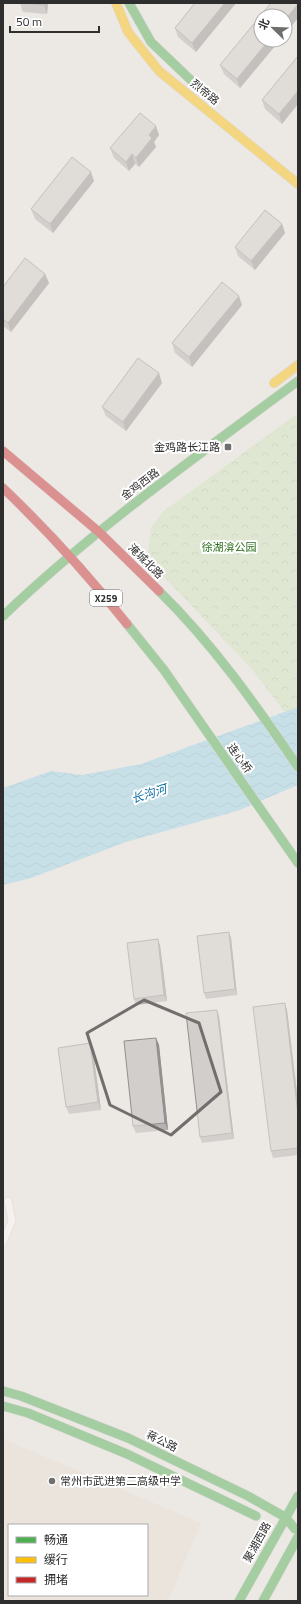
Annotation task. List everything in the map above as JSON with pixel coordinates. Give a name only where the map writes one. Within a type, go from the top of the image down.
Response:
[{"type":"street","name":"烈帝路","points":[[116,3],[128,32],[159,71],[298,184]]},
{"type":"street","name":"烈帝路","points":[[129,3],[151,42],[201,90]]},
{"type":"street","points":[[266,389],[298,365]]},
{"type":"street","name":"金鸡西路","points":[[3,616],[68,557],[122,512],[298,381]]},
{"type":"street","name":"淹城北路","points":[[3,451],[99,532],[162,594],[231,671],[256,704],[298,767]]},
{"type":"street","name":"X259","points":[[3,488],[26,510],[68,557]]},
{"type":"street","name":"连心桥","points":[[68,557],[100,590],[164,670],[298,862]]},
{"type":"street","name":"蒋公路","points":[[3,1391],[21,1396],[128,1438],[248,1496],[285,1517],[298,1535]]},
{"type":"street","points":[[3,1406],[28,1413],[127,1454],[243,1508],[273,1525],[298,1535],[263,1601]]},
{"type":"street","name":"聚湖西路","points":[[239,1601],[273,1525],[285,1517],[298,1496]]},
{"type":"lane","points":[[3,1242],[12,1221],[5,1202]]},
{"type":"highlighted area","points":[[144,1000],[199,1023],[221,1092],[171,1135],[110,1105],[87,1033]]},
{"type":"shaded area","name":"常州市武进第二高级中学","points":[[3,1439],[201,1523],[168,1601],[3,1601]]},
{"type":"green space","name":"徐湖渰公园","points":[[298,413],[298,729],[250,667],[147,559],[151,527],[164,511]]},
{"type":"water","name":"长沟河","points":[[298,707],[298,785],[237,811],[126,842],[31,878],[3,885],[3,788],[51,771],[82,775],[141,764]]},
{"type":"building","points":[[24,3],[44,3],[44,5]]},
{"type":"building","points":[[195,3],[225,3],[192,43],[175,28]]},
{"type":"building","points":[[271,3],[298,3],[293,10],[293,8],[267,8]]},
{"type":"building","points":[[253,25],[253,48],[262,48],[237,79],[220,65]]},
{"type":"building","points":[[298,56],[298,91],[279,114],[262,100]]},
{"type":"building","points":[[140,113],[156,126],[149,135],[152,138],[136,158],[132,154],[126,162],[110,148]]},
{"type":"building","points":[[72,157],[91,172],[50,224],[31,209]]},
{"type":"building","points":[[265,210],[282,224],[251,261],[235,247]]},
{"type":"building","points":[[25,258],[45,274],[8,323],[3,319],[3,287]]},
{"type":"building","points":[[222,282],[239,296],[189,357],[172,343]]},
{"type":"building","points":[[138,358],[159,373],[123,422],[102,407]]},
{"type":"building","points":[[229,932],[235,989],[204,993],[197,936]]},
{"type":"building","points":[[158,939],[164,995],[134,999],[127,943]]},
{"type":"building","points":[[285,1003],[298,1115],[298,1148],[271,1151],[253,1007]]},
{"type":"building","points":[[217,1010],[232,1133],[200,1137],[186,1013]]},
{"type":"building","points":[[156,1038],[165,1123],[133,1126],[124,1041]]},
{"type":"building","points":[[90,1043],[98,1102],[66,1107],[58,1048]]},
{"type":"traffic: fast","points":[[129,3],[151,42],[196,85]]},
{"type":"traffic: fast","points":[[3,616],[73,553],[110,523],[184,465],[298,381]]},
{"type":"traffic: fast","points":[[159,591],[179,611],[216,654],[250,698],[298,767]]},
{"type":"traffic: fast","points":[[127,624],[164,670],[298,863]]},
{"type":"traffic: fast","points":[[3,1391],[21,1396],[128,1438],[248,1496],[285,1517],[295,1529]]},
{"type":"traffic: fast","points":[[3,1406],[28,1413],[127,1454],[256,1516]]},
{"type":"traffic: fast","points":[[239,1601],[298,1496]]},
{"type":"traffic: fast","points":[[263,1601],[298,1537]]},
{"type":"traffic: slow","points":[[116,3],[128,32],[159,71],[298,184]]},
{"type":"traffic: slow","points":[[274,383],[298,365]]},
{"type":"traffic: jam","points":[[3,451],[99,532],[159,591]]},
{"type":"traffic: jam","points":[[3,488],[36,520],[98,588],[127,624]]},
{"type":"place","name":"金鸡路长江路","points":[[228,447]]},
{"type":"place","name":"常州市武进第二高级中学","points":[[52,1481]]}]
